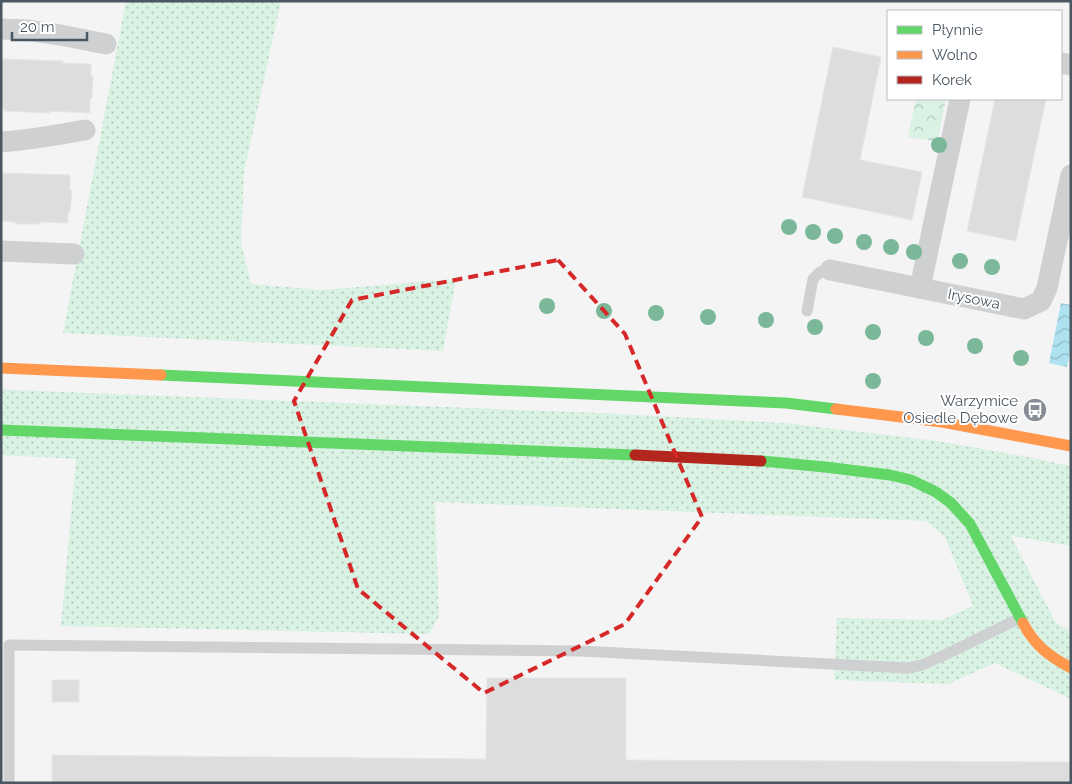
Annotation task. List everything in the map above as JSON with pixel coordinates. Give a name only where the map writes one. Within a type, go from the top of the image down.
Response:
[{"type":"street","points":[[1,28],[60,35],[106,44]]},
{"type":"street","points":[[920,288],[960,100]]},
{"type":"street","points":[[1,142],[85,130]]},
{"type":"street","name":"Irysowa","points":[[830,270],[1024,309],[1041,301],[1047,288],[1071,175]]},
{"type":"street","points":[[1,251],[74,254]]},
{"type":"street","points":[[1,368],[786,403],[942,422],[1071,446]]},
{"type":"street","points":[[1,430],[587,453],[782,463],[826,466],[898,477],[911,480],[939,493],[959,510],[974,530],[1029,634],[1050,656],[1071,668]]},
{"type":"lane","name":"Irysowa","points":[[807,311],[813,279],[820,272],[830,270]]},
{"type":"lane","points":[[9,783],[5,645],[581,651],[908,668],[922,665],[1020,618]]},
{"type":"highlighted area","points":[[558,260],[625,334],[702,517],[625,624],[484,693],[358,589],[294,401],[352,300]]},
{"type":"green space","points":[[126,1],[281,1],[244,172],[241,243],[251,284],[322,290],[456,279],[443,351],[63,333]]},
{"type":"green space","points":[[916,100],[946,100],[937,139],[934,141],[908,137]]},
{"type":"green space","points":[[1,388],[11,390],[600,413],[785,423],[937,441],[1071,466],[1071,546],[1011,536],[1056,623],[1071,631],[1071,699],[995,663],[948,684],[834,680],[837,618],[942,620],[973,606],[945,537],[926,521],[435,502],[439,616],[429,634],[61,626],[76,459],[1,455]]},
{"type":"water","points":[[1061,303],[1071,305],[1071,347],[1067,367],[1049,363]]},
{"type":"building","points":[[833,47],[881,57],[860,160],[922,172],[912,220],[802,197]]},
{"type":"building","points":[[1,59],[91,64],[91,76],[93,76],[90,113],[4,111],[4,108],[1,108]]},
{"type":"building","points":[[995,100],[1046,100],[1016,241],[967,231]]},
{"type":"building","points":[[1,173],[70,175],[70,190],[72,190],[68,223],[40,222],[40,224],[15,224],[16,222],[1,221]]},
{"type":"building","points":[[487,678],[626,678],[626,760],[1071,762],[1071,783],[52,783],[52,755],[486,759]]},
{"type":"building","points":[[52,680],[79,680],[79,702],[52,702]]},
{"type":"traffic: fast","points":[[161,375],[786,403],[836,409]]},
{"type":"traffic: fast","points":[[1,430],[635,455]]},
{"type":"traffic: fast","points":[[761,461],[890,475],[911,480],[936,492],[951,503],[970,524],[1023,623]]},
{"type":"traffic: slow","points":[[1,368],[161,375]]},
{"type":"traffic: slow","points":[[836,409],[942,422],[1071,446]]},
{"type":"traffic: slow","points":[[1023,623],[1032,638],[1043,650],[1071,668]]},
{"type":"traffic: jam","points":[[635,455],[761,461]]},
{"type":"place","name":"Warzymice Osiedle Dębowe","points":[[1035,410]]}]
